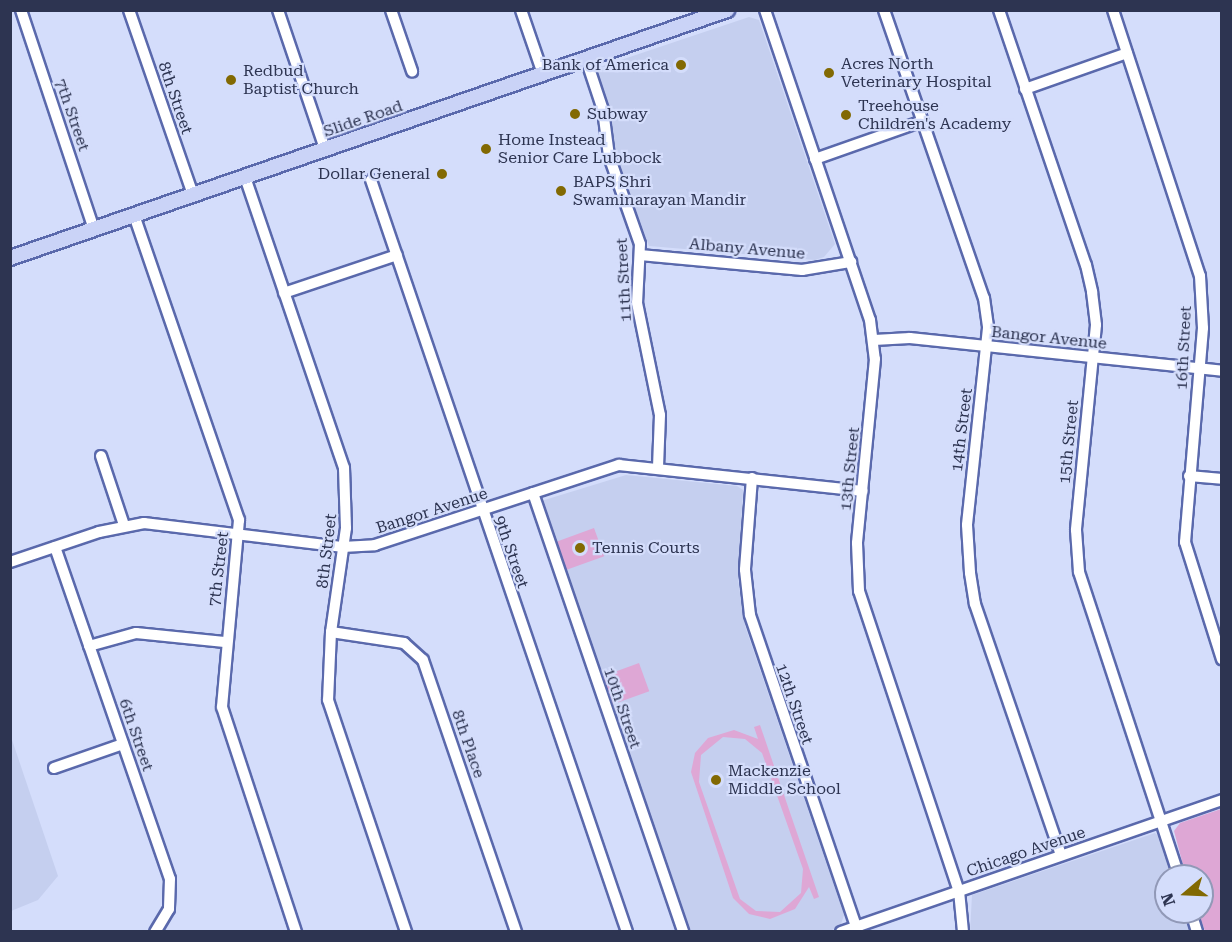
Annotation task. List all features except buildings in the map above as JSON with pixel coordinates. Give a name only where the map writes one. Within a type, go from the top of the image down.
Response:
[{"type":"main road","name":"Slide Road","points":[[10,258],[727,10]]},
{"type":"street","name":"7th Street","points":[[21,10],[94,229]]},
{"type":"street","name":"8th Street","points":[[129,10],[193,195]]},
{"type":"street","points":[[278,10],[325,149]]},
{"type":"street","points":[[391,10],[412,71]]},
{"type":"street","points":[[521,10],[543,74]]},
{"type":"street","name":"13th Street","points":[[765,10],[851,262],[874,340],[857,569],[865,614],[959,891],[963,932]]},
{"type":"street","name":"14th Street","points":[[884,10],[984,298],[986,346],[966,525],[970,573],[986,636],[1061,855]]},
{"type":"street","name":"15th Street","points":[[999,10],[1086,265],[1096,325],[1076,553],[1086,595],[1163,820],[1176,864]]},
{"type":"street","name":"16th Street","points":[[1113,10],[1200,276],[1203,328],[1185,518],[1189,562],[1221,659]]},
{"type":"street","points":[[1025,89],[1127,53]]},
{"type":"street","name":"11th Street","points":[[586,59],[603,110],[609,156],[636,232],[640,255],[637,303],[660,415],[658,468]]},
{"type":"street","points":[[815,159],[923,122]]},
{"type":"street","name":"8th Street","points":[[245,177],[344,468],[347,507],[326,681],[330,708],[406,932]]},
{"type":"street","name":"9th Street","points":[[372,180],[481,511],[627,932]]},
{"type":"street","name":"7th Street","points":[[134,215],[239,520],[221,689],[225,723],[296,932]]},
{"type":"street","points":[[284,293],[397,255]]},
{"type":"street","name":"Albany Avenue","points":[[640,255],[802,270],[851,262]]},
{"type":"street","name":"Bangor Avenue","points":[[874,340],[910,338],[1221,371]]},
{"type":"street","points":[[101,456],[124,525]]},
{"type":"street","name":"Bangor Avenue","points":[[10,562],[124,525],[156,524],[342,547],[398,540],[619,465],[863,491]]},
{"type":"street","points":[[1189,476],[1221,479]]},
{"type":"street","name":"12th Street","points":[[752,478],[745,570],[750,615],[857,929]]},
{"type":"street","name":"10th Street","points":[[533,493],[683,932]]},
{"type":"street","name":"6th Street","points":[[55,547],[170,879],[169,909],[155,932]]},
{"type":"street","points":[[89,646],[144,633],[225,642]]},
{"type":"street","name":"8th Place","points":[[331,633],[404,643],[423,660],[516,932]]},
{"type":"street","points":[[54,768],[123,744]]},
{"type":"street","name":"Chicago Avenue","points":[[841,932],[857,929],[1221,800]]},
{"type":"shaded area","points":[[749,17],[759,20],[835,244],[824,257],[815,260],[649,246],[610,138],[594,69]]},
{"type":"shaded area","name":"Mackenzie Middle School","points":[[626,475],[737,486],[743,490],[738,580],[745,626],[844,915],[840,927],[826,932],[686,931],[538,502]]},
{"type":"shaded area","name":"Tennis Courts","points":[[594,528],[604,556],[567,570],[556,542]]},
{"type":"shaded area","points":[[639,663],[649,691],[612,705],[601,677]]},
{"type":"shaded area","points":[[760,725],[819,897],[814,899],[809,887],[795,909],[770,919],[749,914],[733,898],[691,772],[695,753],[708,738],[734,730],[758,739],[754,727]],"holes":[[[723,737],[745,739],[762,753],[803,869],[801,893],[780,912],[756,911],[740,899],[699,782],[701,755]]]},
{"type":"shaded area","points":[[10,734],[58,876],[38,900],[11,911]]},
{"type":"shaded area","points":[[1221,809],[1221,931],[1205,931],[1202,924],[1214,924],[1214,864],[1183,864],[1174,831],[1180,823]]},
{"type":"shaded area","points":[[1155,833],[1162,839],[1168,864],[1154,864],[1154,924],[1187,924],[1190,931],[970,932],[972,895]]},
{"type":"place","name":"Bank of America","points":[[681,65]]},
{"type":"place","name":"Acres North Veterinary Hospital","points":[[829,73]]},
{"type":"place","name":"Redbud Baptist Church","points":[[231,80]]},
{"type":"place","name":"Subway","points":[[575,114]]},
{"type":"place","name":"Treehouse Children's Academy","points":[[846,115]]},
{"type":"place","name":"Home Instead Senior Care Lubbock","points":[[486,149]]},
{"type":"place","name":"Dollar General","points":[[442,174]]},
{"type":"place","name":"BAPS Shri Swaminarayan Mandir","points":[[561,191]]},
{"type":"place","name":"Tennis Courts","points":[[580,548]]},
{"type":"place","name":"Mackenzie Middle School","points":[[716,780]]}]
